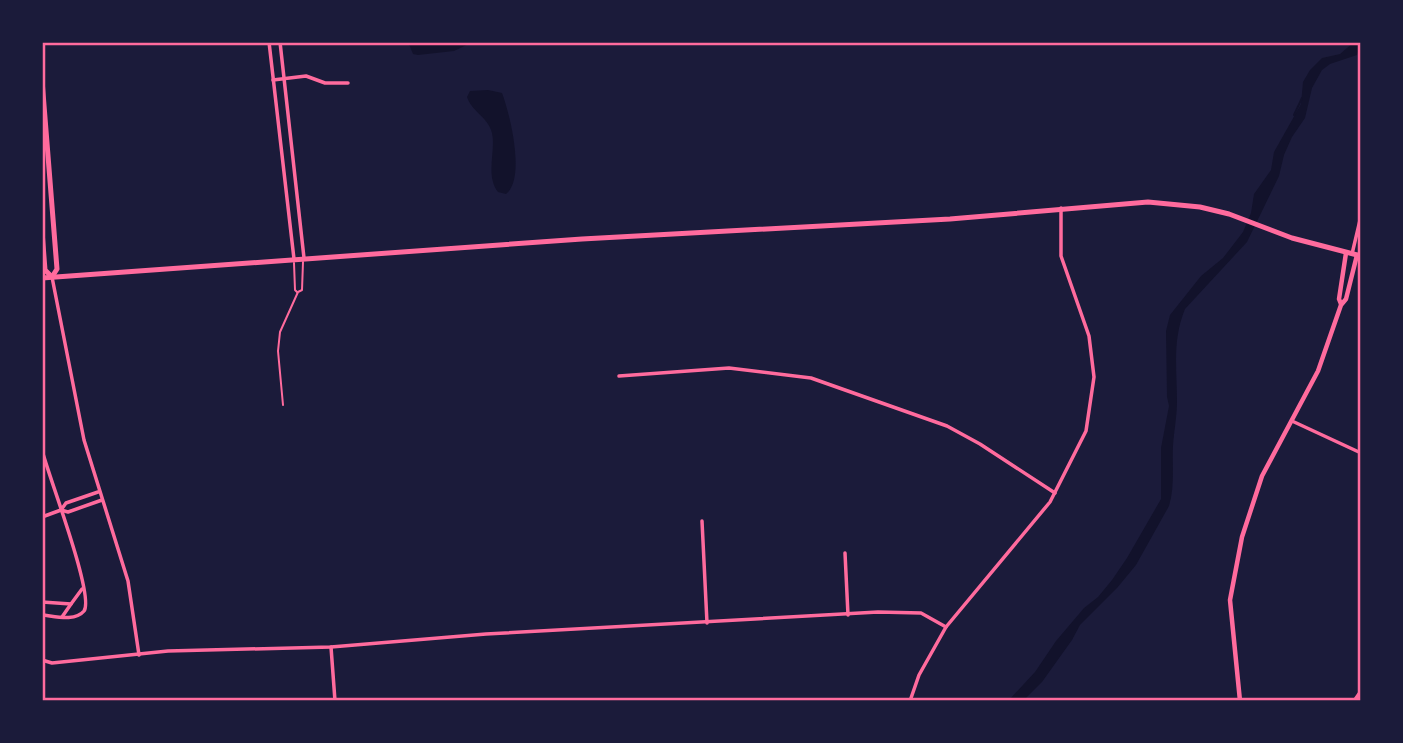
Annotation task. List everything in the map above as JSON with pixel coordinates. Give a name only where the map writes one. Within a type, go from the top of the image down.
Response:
[{"type":"main road","points":[[42,80],[57,268],[52,277]]},
{"type":"main road","points":[[42,278],[582,239],[950,219],[1061,208],[1160,203],[1200,207],[1229,214],[1354,255]]},
{"type":"main road","points":[[42,231],[45,270],[52,277]]},
{"type":"street","points":[[269,42],[294,259]]},
{"type":"street","points":[[280,42],[304,258]]},
{"type":"street","points":[[274,80],[306,76],[325,83],[348,83]]},
{"type":"street","points":[[909,701],[919,675],[946,628],[1055,493],[1086,431],[1094,377],[1089,336],[1061,257],[1061,208]]},
{"type":"street","points":[[1240,701],[1230,600],[1241,541],[1262,475],[1318,371],[1341,305],[1346,299],[1361,216]]},
{"type":"street","points":[[1341,305],[1339,299],[1354,255]]},
{"type":"street","points":[[52,277],[84,440],[128,581],[139,655]]},
{"type":"street","points":[[619,376],[729,368],[811,378],[947,426],[980,444],[1055,493]]},
{"type":"street","points":[[1292,421],[1361,453]]},
{"type":"street","points":[[42,450],[80,567],[86,604],[84,611],[75,617],[42,615]]},
{"type":"street","points":[[42,517],[61,510],[66,503],[99,492]]},
{"type":"street","points":[[61,510],[68,512],[102,500]]},
{"type":"street","points":[[702,521],[707,623]]},
{"type":"street","points":[[845,553],[848,615]]},
{"type":"street","points":[[62,617],[83,587]]},
{"type":"street","points":[[42,602],[71,604]]},
{"type":"street","points":[[42,660],[52,663],[168,651],[331,647],[485,634],[878,612],[920,613],[946,628]]},
{"type":"street","points":[[331,647],[335,701]]},
{"type":"street","points":[[1354,701],[1361,691]]},
{"type":"lane","points":[[283,405],[279,332],[298,292],[302,290],[301,272],[304,258]]},
{"type":"lane","points":[[294,259],[295,290],[298,292]]},
{"type":"shaded area","points":[[408,42],[473,42],[454,51],[418,55],[413,54]]},
{"type":"shaded area","points":[[1354,42],[1361,42],[1357,55],[1330,64],[1322,70],[1312,88],[1305,118],[1292,137],[1279,176],[1247,242],[1185,309],[1177,344],[1177,407],[1173,484],[1169,506],[1136,565],[1080,625],[1042,682],[1023,701],[1008,701],[1035,672],[1056,641],[1084,608],[1098,597],[1112,580],[1161,499],[1161,448],[1169,406],[1166,331],[1170,315],[1201,276],[1223,258],[1243,232],[1251,213],[1254,194],[1271,170],[1274,152],[1301,104],[1303,82],[1310,70],[1322,58],[1340,54]]},
{"type":"shaded area","points":[[488,90],[502,93],[512,130],[515,175],[506,194],[498,192],[492,178],[493,140],[490,127],[472,107],[467,97],[470,91]]},
{"type":"waterway","points":[[1294,115],[1302,98]]}]
